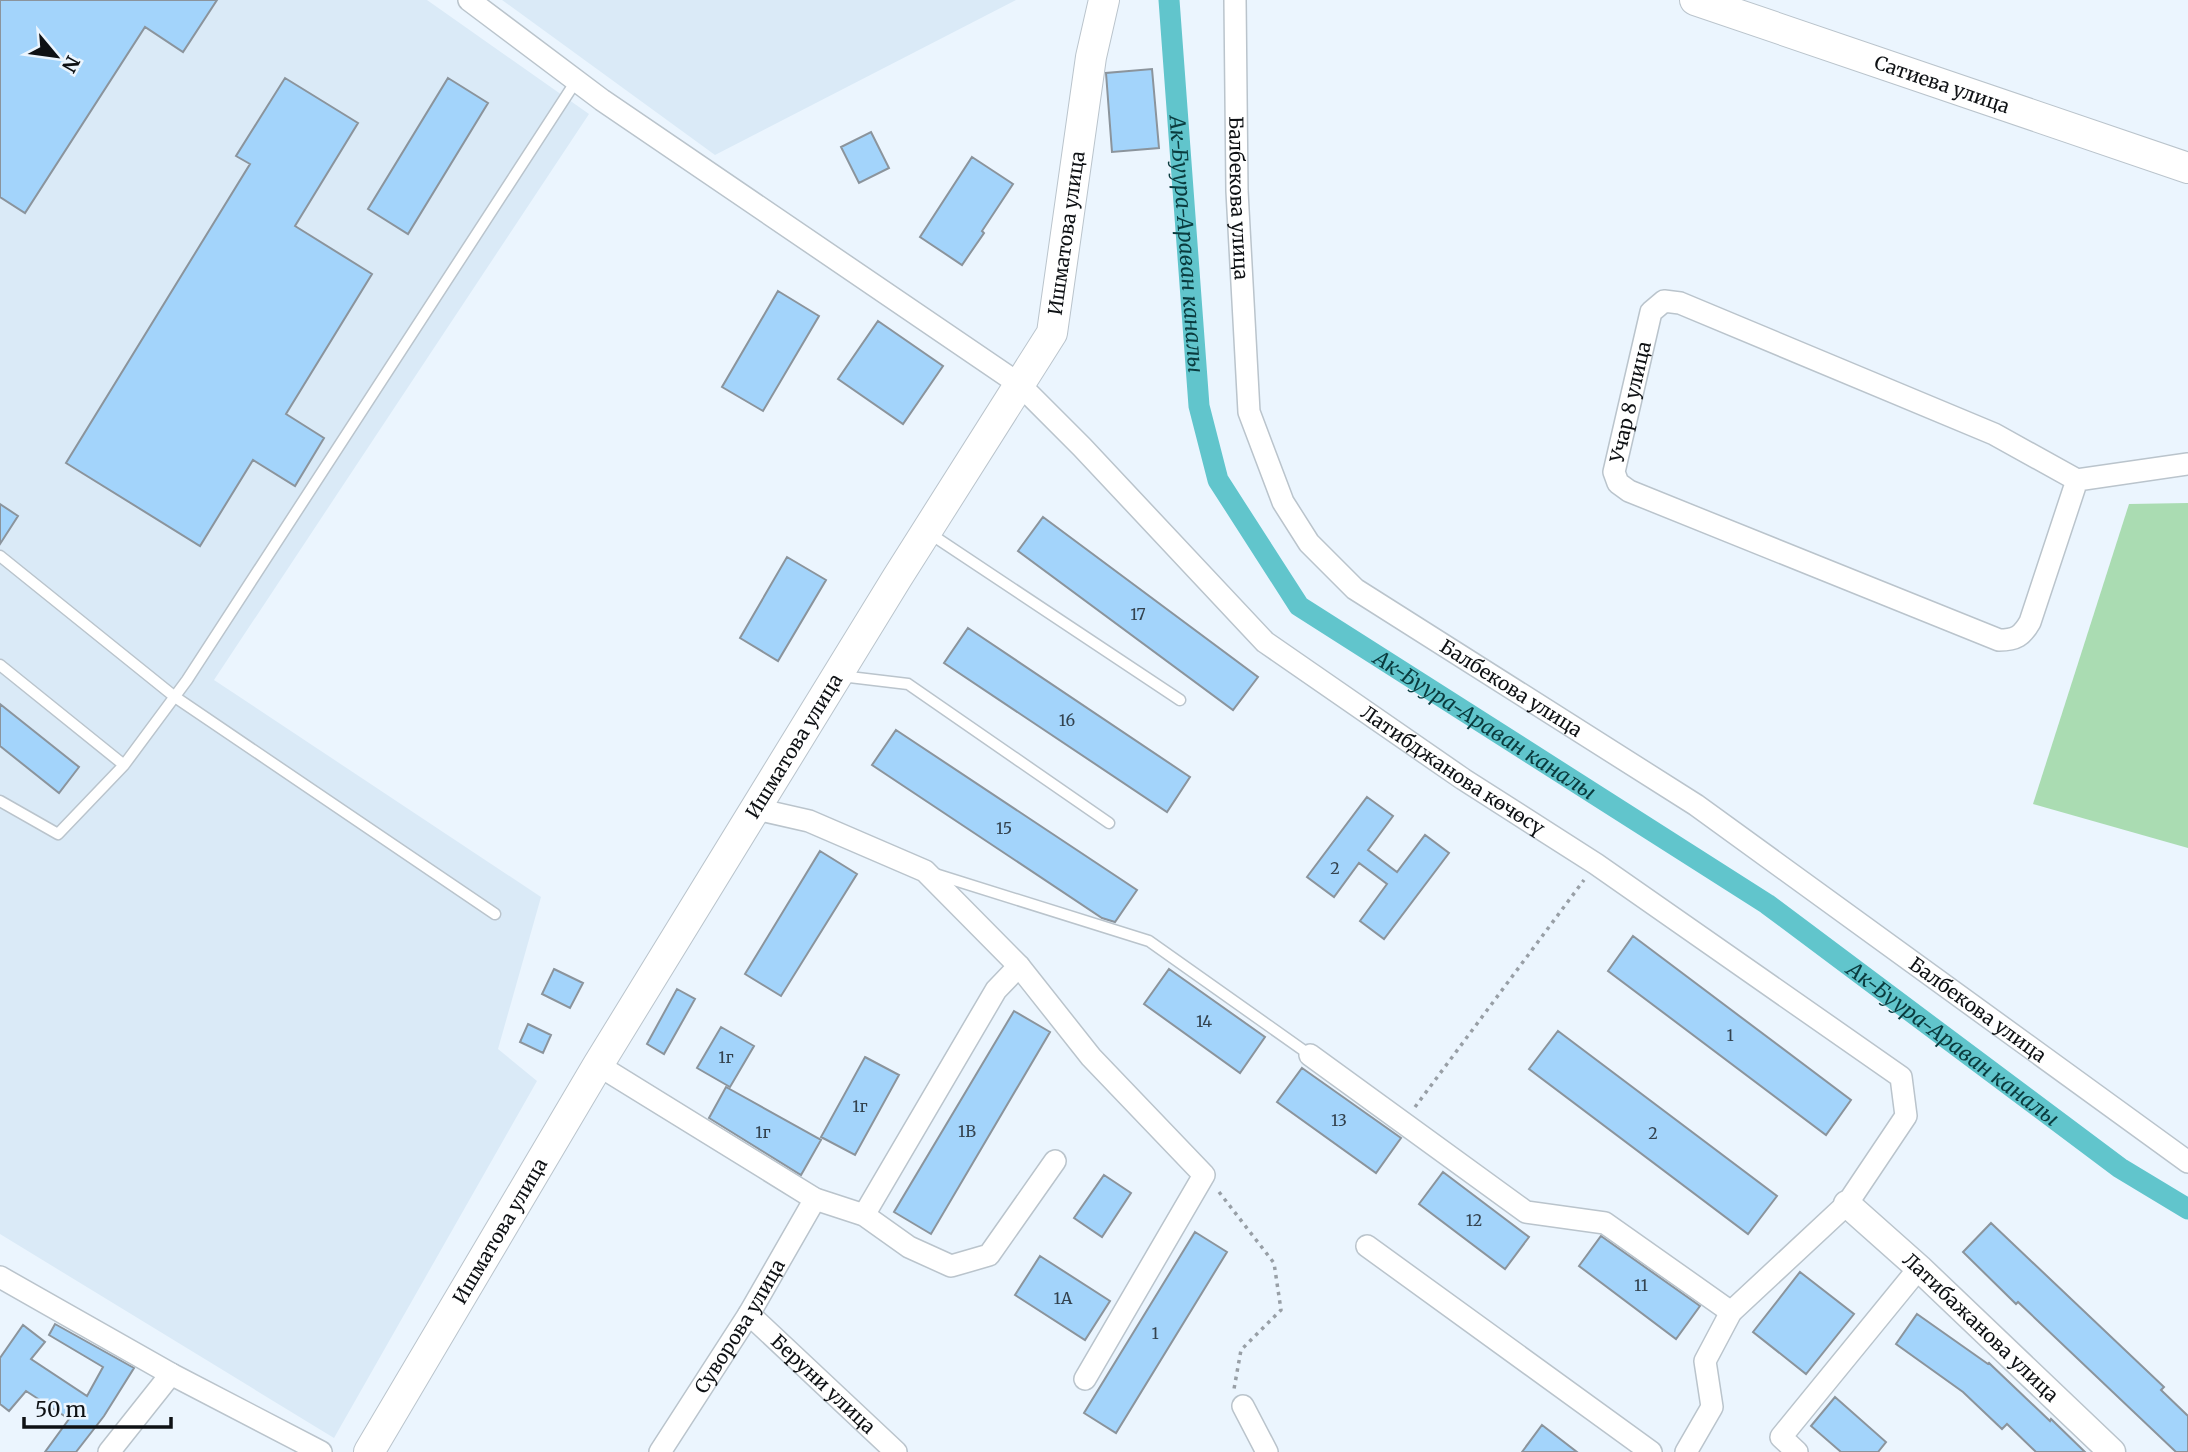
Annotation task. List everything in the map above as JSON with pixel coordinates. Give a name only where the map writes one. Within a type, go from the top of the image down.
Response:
[{"type":"main road","name":"Ишматова улица","points":[[369,1452],[598,1065],[1052,333],[1091,57],[1104,0]]},
{"type":"main road","name":"Сатиева улица","points":[[1695,0],[2188,168]]},
{"type":"street","name":"Латибджанова көчөсү","points":[[469,0],[613,107],[1019,384],[1265,642],[1463,779],[1595,864],[1901,1077],[1906,1116],[1847,1204]]},
{"type":"street","name":"Балбекова улица","points":[[1235,0],[1237,191],[1249,412],[1283,502],[1309,543],[1355,589],[1696,805],[2180,1157]]},
{"type":"street","name":"Учар 8 улица","points":[[1664,301],[1680,303],[1994,435],[2077,480],[2030,622],[2023,635],[2011,640],[2000,640],[1629,491],[1618,483],[1614,472],[1651,312],[1664,301]]},
{"type":"street","points":[[2077,480],[2188,464]]},
{"type":"street","points":[[755,809],[810,821],[925,871],[1019,966],[1091,1057],[1205,1175],[1085,1379]]},
{"type":"street","points":[[864,1216],[996,990],[1019,966]]},
{"type":"street","points":[[1310,1055],[1526,1212],[1605,1223],[1731,1312]]},
{"type":"street","points":[[598,1065],[815,1199],[864,1216],[909,1247],[951,1266],[989,1255],[1055,1161]]},
{"type":"street","name":"Суворова улица","points":[[660,1452],[749,1314],[815,1199]]},
{"type":"street","points":[[1686,1452],[1712,1407],[1705,1361],[1731,1312],[1847,1204]]},
{"type":"street","name":"Латибажанова улица","points":[[1847,1204],[1919,1268],[2112,1452]]},
{"type":"street","points":[[1367,1246],[1651,1452]]},
{"type":"street","points":[[1797,1452],[1781,1437],[1919,1268]]},
{"type":"street","points":[[0,1277],[170,1374],[321,1452]]},
{"type":"street","name":"Беруни улица","points":[[749,1314],[896,1452]]},
{"type":"street","points":[[109,1452],[170,1374]]},
{"type":"street","points":[[1243,1406],[1267,1452]]},
{"type":"lane","points":[[0,801],[58,834],[124,765],[175,696],[576,80]]},
{"type":"lane","points":[[927,531],[1180,701]]},
{"type":"lane","points":[[0,556],[175,696],[495,914]]},
{"type":"lane","points":[[0,666],[124,765]]},
{"type":"lane","points":[[837,676],[908,684],[1109,823]]},
{"type":"lane","points":[[925,871],[1149,941],[1310,1055]]},
{"type":"path","points":[[1403,1123],[1595,864]]},
{"type":"path","points":[[1205,1175],[1274,1263],[1281,1310],[1241,1350],[1233,1384],[1234,1392],[1243,1406]]},
{"type":"shaded area","points":[[0,0],[427,0],[589,114],[214,680],[541,897],[498,1049],[537,1081],[334,1438],[0,1234]]},
{"type":"shaded area","points":[[502,0],[1016,0],[715,155]]},
{"type":"green space","points":[[2188,503],[2188,848],[2033,804],[2129,504]]},
{"type":"building","points":[[0,0],[217,0],[183,52],[145,27],[25,213],[0,197]]},
{"type":"building","points":[[1152,69],[1159,148],[1112,152],[1106,73]]},
{"type":"building","points":[[285,78],[358,123],[295,226],[372,274],[286,414],[324,438],[295,486],[253,460],[200,546],[66,463],[250,164],[236,156]]},
{"type":"building","points":[[448,78],[488,103],[408,234],[368,209]]},
{"type":"building","points":[[871,132],[889,168],[859,183],[841,147]]},
{"type":"building","points":[[972,157],[1013,184],[962,265],[920,237]]},
{"type":"building","points":[[778,291],[819,316],[763,411],[722,387]]},
{"type":"building","points":[[878,321],[943,366],[903,424],[838,379]]},
{"type":"building","points":[[0,504],[18,516],[0,544]]},
{"type":"building","points":[[1043,517],[1258,677],[1233,710],[1018,551]]},
{"type":"building","points":[[787,557],[826,580],[778,661],[740,638]]},
{"type":"building","points":[[968,628],[1190,777],[1167,812],[944,663]]},
{"type":"building","points":[[0,704],[79,767],[59,793],[0,746]]},
{"type":"building","points":[[896,730],[1137,890],[1115,922],[1102,918],[872,765]]},
{"type":"building","points":[[1367,797],[1393,816],[1368,850],[1397,872],[1425,835],[1449,853],[1384,939],[1360,921],[1387,884],[1359,863],[1334,897],[1307,877]]},
{"type":"building","points":[[820,851],[857,874],[781,996],[745,974]]},
{"type":"building","points":[[1633,936],[1851,1100],[1826,1135],[1608,971]]},
{"type":"building","points":[[554,969],[583,983],[570,1008],[542,994]]},
{"type":"building","points":[[1169,969],[1265,1037],[1240,1073],[1144,1004]]},
{"type":"building","points":[[677,989],[695,999],[664,1054],[647,1044]]},
{"type":"building","points":[[1014,1011],[1050,1032],[931,1234],[894,1212]]},
{"type":"building","points":[[528,1024],[551,1035],[543,1053],[520,1042]]},
{"type":"building","points":[[721,1027],[754,1046],[730,1087],[697,1068]]},
{"type":"building","points":[[1558,1031],[1777,1196],[1748,1234],[1529,1069]]},
{"type":"building","points":[[865,1057],[899,1075],[855,1155],[821,1137]]},
{"type":"building","points":[[1302,1068],[1401,1138],[1376,1173],[1277,1102]]},
{"type":"building","points":[[726,1087],[821,1140],[801,1175],[709,1118]]},
{"type":"building","points":[[1443,1172],[1529,1237],[1505,1269],[1419,1204]]},
{"type":"building","points":[[1104,1175],[1131,1193],[1102,1237],[1074,1218]]},
{"type":"building","points":[[1991,1223],[2164,1387],[2161,1390],[2188,1416],[2188,1452],[2176,1452],[1963,1252]]},
{"type":"building","points":[[1195,1232],[1227,1252],[1116,1433],[1084,1413]]},
{"type":"building","points":[[1601,1236],[1700,1306],[1676,1339],[1579,1266]]},
{"type":"building","points":[[1040,1256],[1110,1301],[1085,1340],[1015,1295]]},
{"type":"building","points":[[1800,1272],[1854,1314],[1806,1374],[1753,1332]]},
{"type":"building","points":[[1917,1314],[1989,1363],[2085,1452],[2036,1452],[2007,1424],[2002,1429],[1963,1392],[1896,1344]]},
{"type":"building","points":[[55,1324],[134,1368],[104,1416],[76,1452],[45,1452],[69,1419],[26,1391],[9,1411],[0,1404],[0,1358],[23,1325],[45,1342],[31,1359],[87,1396],[103,1367],[49,1335]]},
{"type":"building","points":[[1835,1397],[1886,1442],[1878,1452],[1841,1452],[1811,1426]]},
{"type":"building","points":[[1542,1425],[1577,1452],[1522,1452]]},
{"type":"waterway","name":"Ак-Буура-Араван каналы","points":[[1169,0],[1199,406],[1218,480],[1299,606],[1767,904],[2120,1168],[2188,1209]]}]
